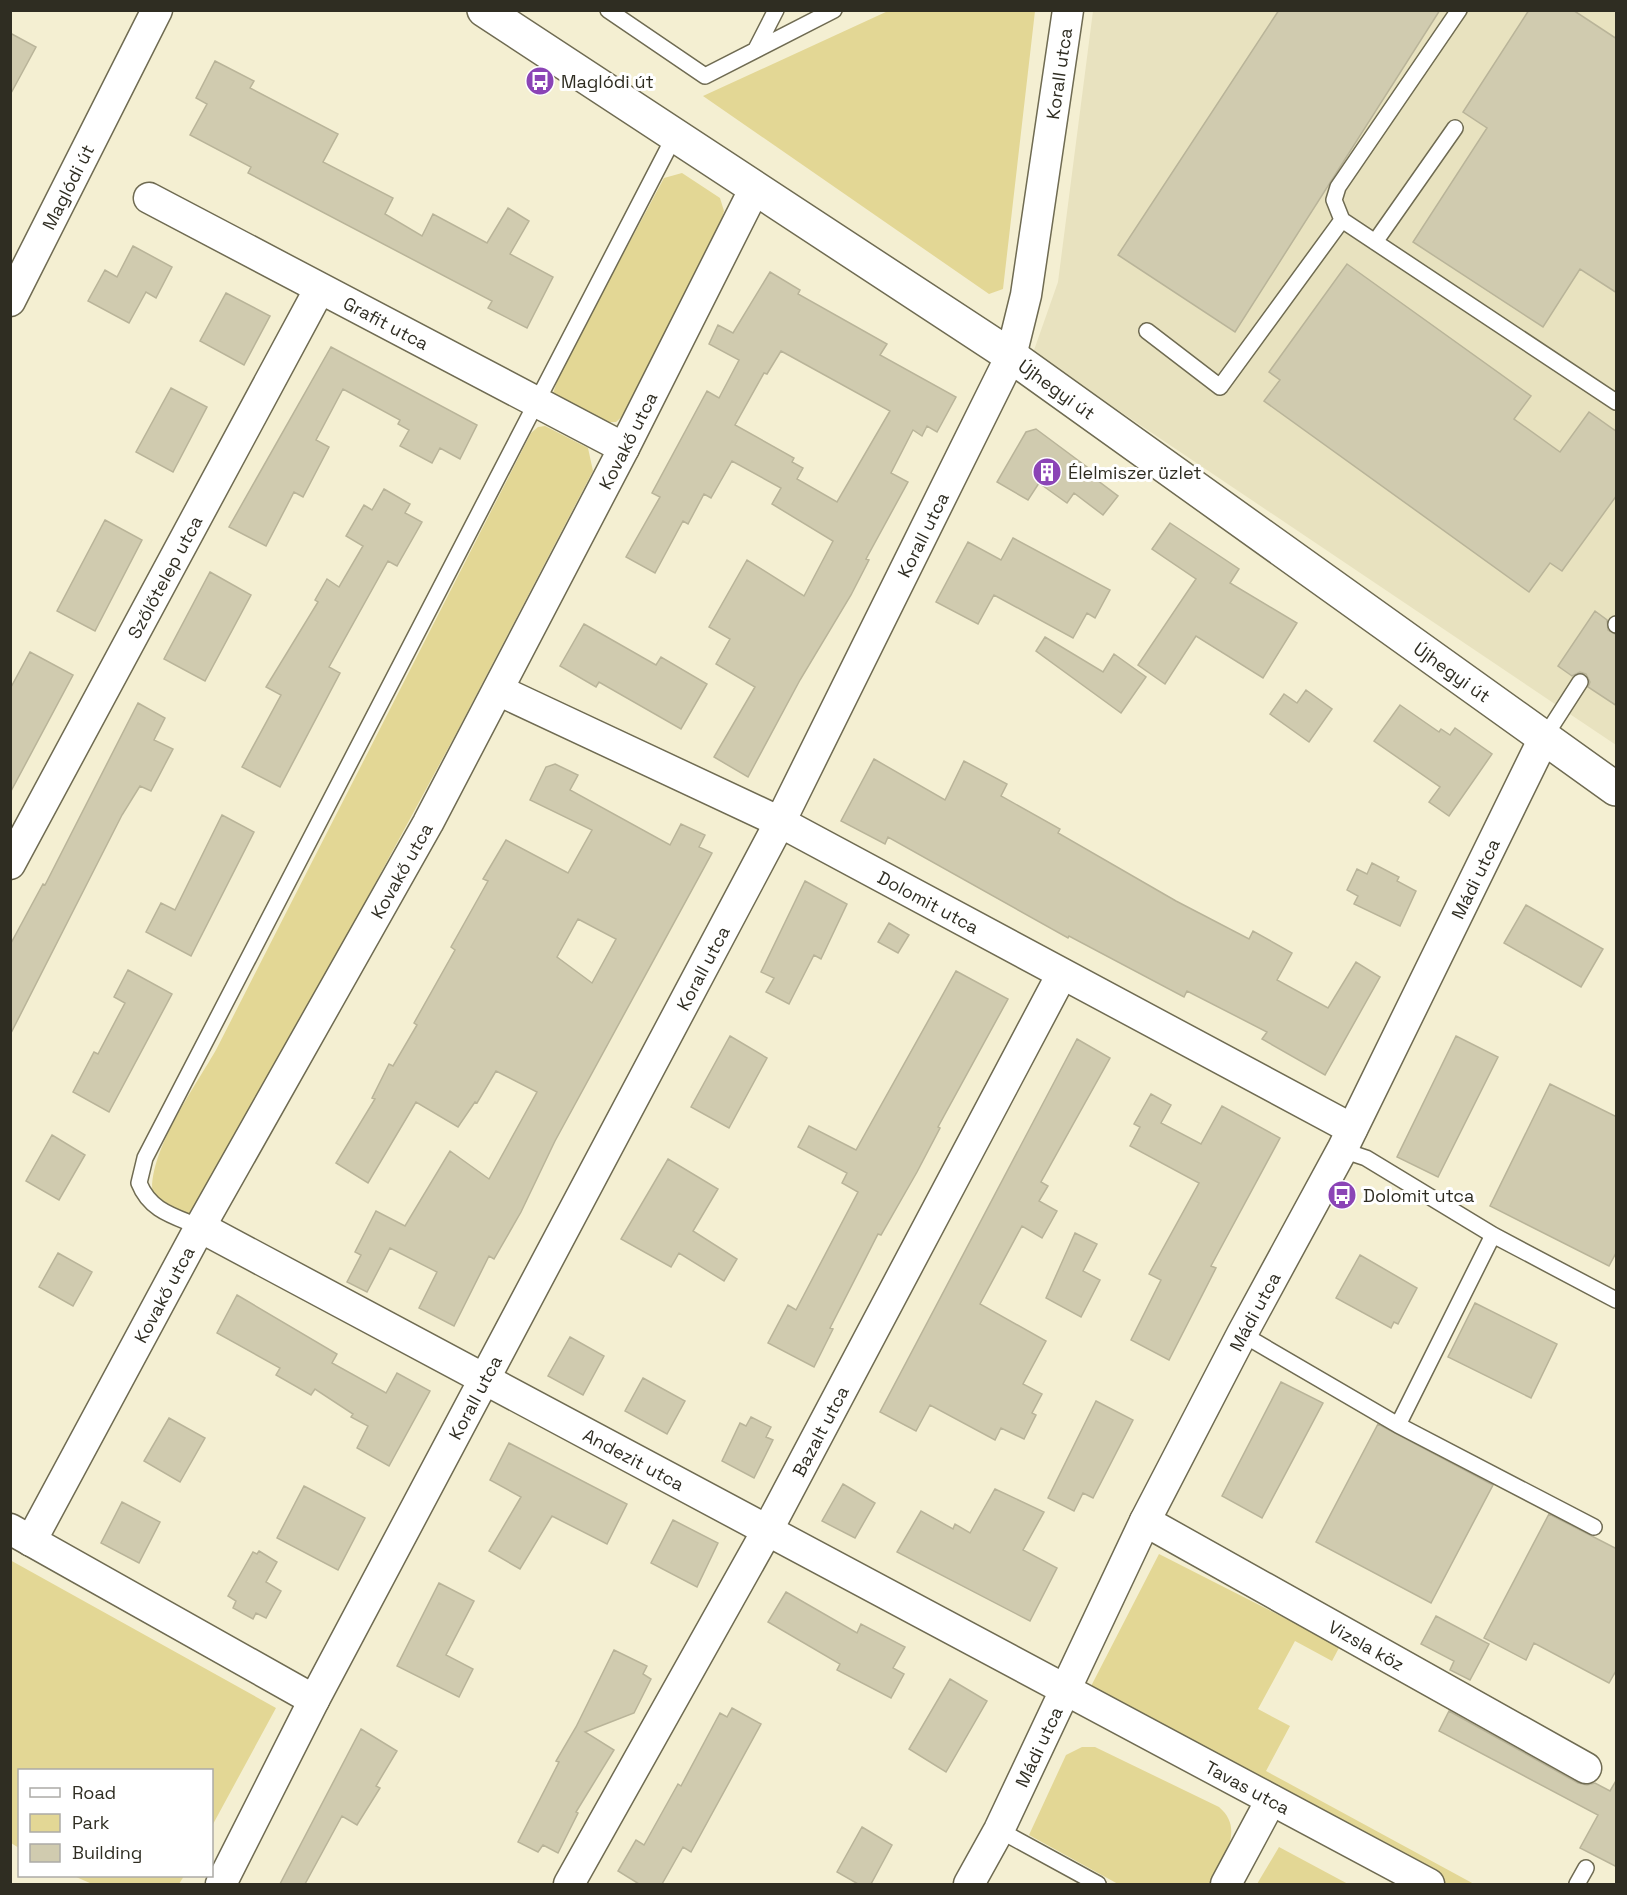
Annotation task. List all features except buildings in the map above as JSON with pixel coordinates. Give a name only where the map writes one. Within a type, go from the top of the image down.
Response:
[{"type":"street","name":"Maglódi út","points":[[10,302],[158,10]]},
{"type":"street","name":"Újhegyi út","points":[[484,10],[754,190],[1011,356],[1617,789]]},
{"type":"street","name":"Korall utca","points":[[221,1884],[314,1700],[482,1380],[780,822],[1011,356],[1026,295],[1068,10]]},
{"type":"street","name":"Kovakő utca","points":[[21,1535],[200,1227],[429,823],[624,448],[754,190]]},
{"type":"street","name":"Grafit utca","points":[[149,198],[535,404],[624,448]]},
{"type":"street","name":"Szőlőtelep utca","points":[[10,864],[319,290]]},
{"type":"street","name":"Dolomit utca","points":[[498,690],[780,822],[1062,974],[1347,1139]]},
{"type":"street","name":"Mádi utca","points":[[969,1884],[999,1830],[1145,1521],[1347,1139],[1544,738]]},
{"type":"street","name":"Bazalt utca","points":[[569,1884],[767,1531],[1062,974]]},
{"type":"street","name":"Andezit utca","points":[[200,1227],[482,1380],[1066,1690]]},
{"type":"street","name":"Vizsla köz","points":[[1145,1521],[1586,1768]]},
{"type":"street","points":[[21,1535],[314,1700]]},
{"type":"street","name":"Tavas utca","points":[[1066,1690],[1429,1884]]},
{"type":"street","points":[[1226,1884],[1271,1800]]},
{"type":"lane","points":[[608,10],[705,76],[834,10]]},
{"type":"lane","points":[[756,49],[776,10]]},
{"type":"lane","points":[[1459,10],[1338,187],[1334,200],[1342,220],[1617,402]]},
{"type":"lane","points":[[1375,242],[1455,128]]},
{"type":"lane","points":[[200,1227],[158,1210],[149,1203],[139,1183],[146,1158],[674,137]]},
{"type":"lane","points":[[1147,331],[1220,387],[1342,220]]},
{"type":"lane","points":[[1544,738],[1580,682]]},
{"type":"lane","points":[[1347,1139],[1366,1158],[1493,1235],[1617,1300]]},
{"type":"lane","points":[[1398,1425],[1493,1235]]},
{"type":"lane","points":[[1242,1334],[1398,1425],[1594,1527]]},
{"type":"lane","points":[[999,1830],[1098,1884]]},
{"type":"lane","points":[[1577,1884],[1586,1868]]},
{"type":"shaded area","points":[[1093,11],[1616,11],[1616,745],[1033,353],[1058,282]]},
{"type":"green space","points":[[888,11],[1035,11],[1003,289],[989,294],[703,96]]},
{"type":"green space","points":[[682,173],[720,198],[724,211],[718,232],[626,413],[616,422],[600,422],[552,396],[561,370],[664,178]]},
{"type":"green space","points":[[545,426],[588,448],[593,471],[458,730],[223,1165],[189,1219],[153,1198],[153,1181],[164,1142],[185,1101],[217,1048],[531,433],[538,427]]},
{"type":"green space","points":[[1159,1554],[1340,1646],[1332,1661],[1295,1641],[1258,1709],[1290,1726],[1266,1771],[1474,1884],[1441,1884],[1087,1694]]},
{"type":"green space","points":[[10,1560],[276,1708],[213,1824],[213,1769],[18,1769],[18,1847],[11,1843]]},
{"type":"green space","points":[[1082,1747],[1095,1747],[1219,1807],[1231,1825],[1231,1835],[1225,1855],[1209,1884],[1118,1884],[1029,1835],[1066,1755]]},
{"type":"green space","points":[[1279,1847],[1348,1884],[1257,1884]]},
{"type":"green space","points":[[76,1877],[183,1877],[179,1884],[92,1884]]},
{"type":"place","name":"Maglódi út","points":[[540,81]]},
{"type":"place","name":"Élelmiszer üzlet","points":[[1047,472]]},
{"type":"place","name":"Dolomit utca","points":[[1342,1195]]}]
